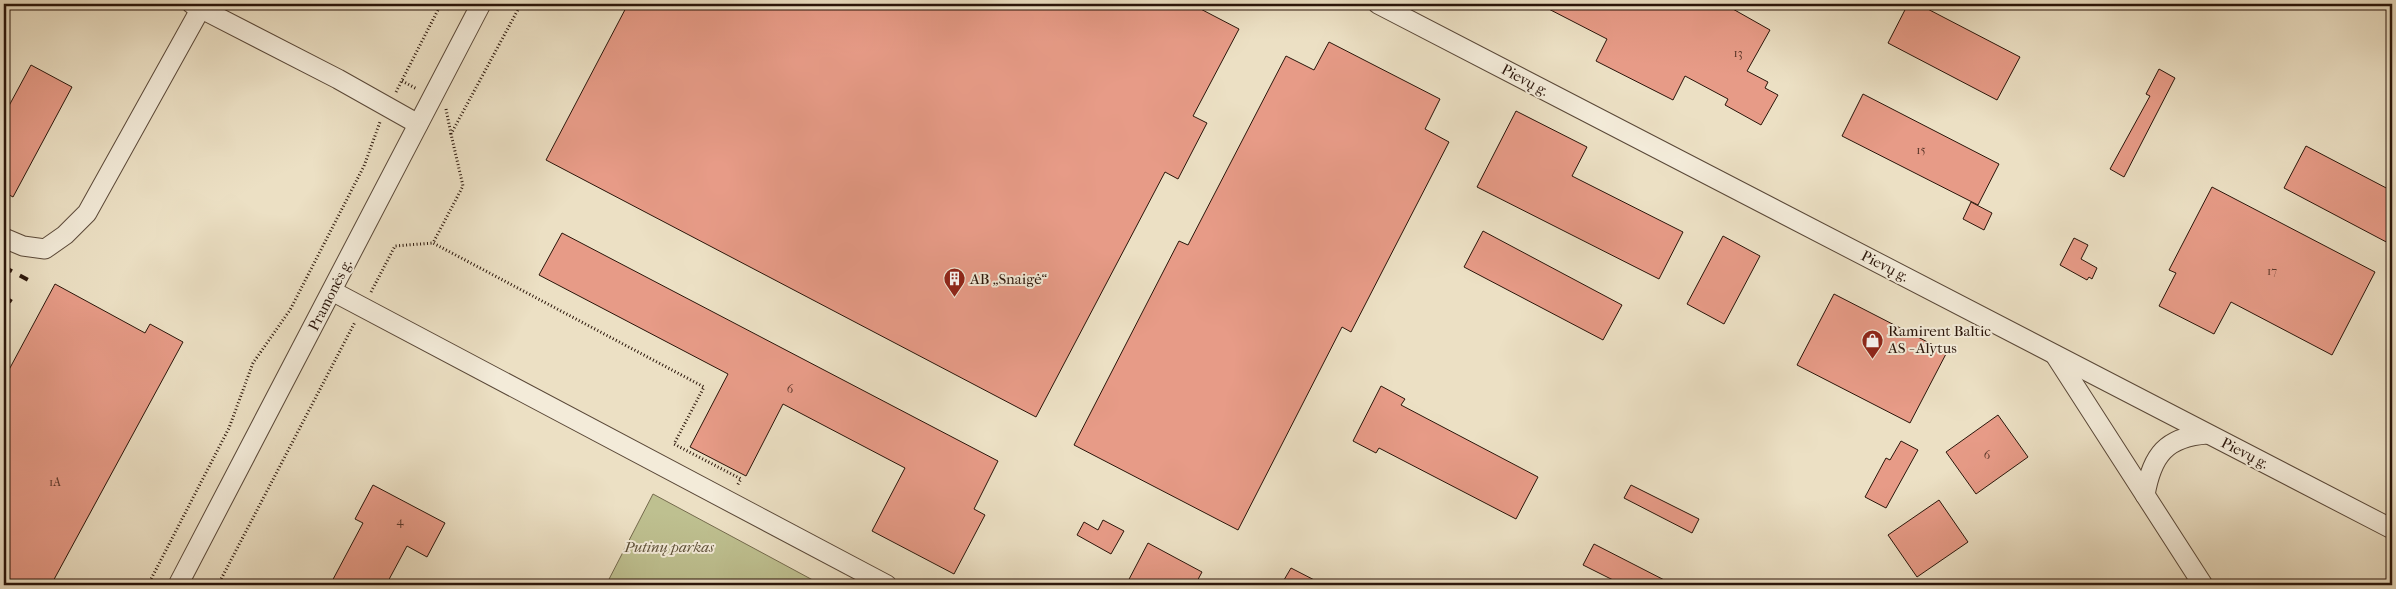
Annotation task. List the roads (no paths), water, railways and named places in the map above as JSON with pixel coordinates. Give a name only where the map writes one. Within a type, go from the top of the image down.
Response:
[{"type":"street","name":"Pramonės g.","points":[[178,585],[481,4]]},
{"type":"street","name":"Pievų g.","points":[[1378,4],[2392,528]]},
{"type":"street","points":[[4,238],[22,246],[45,249],[65,235],[87,213],[197,6],[338,79],[418,124]]},
{"type":"street","points":[[332,291],[887,585]]},
{"type":"street","points":[[2054,353],[2203,585]]},
{"type":"street","points":[[2145,495],[2151,469],[2162,450],[2181,437],[2208,434]]},
{"type":"railway","points":[[4,267],[30,281]]},
{"type":"railway","points":[[4,297],[14,303]]},
{"type":"place","name":"AB „Snaigė“","points":[[954,298]]},
{"type":"place","name":"Ramirent Baltic AS - Alytus","points":[[1872,359]]},
{"type":"park label","name":"Putinų parkas","points":[[669,547]]}]
